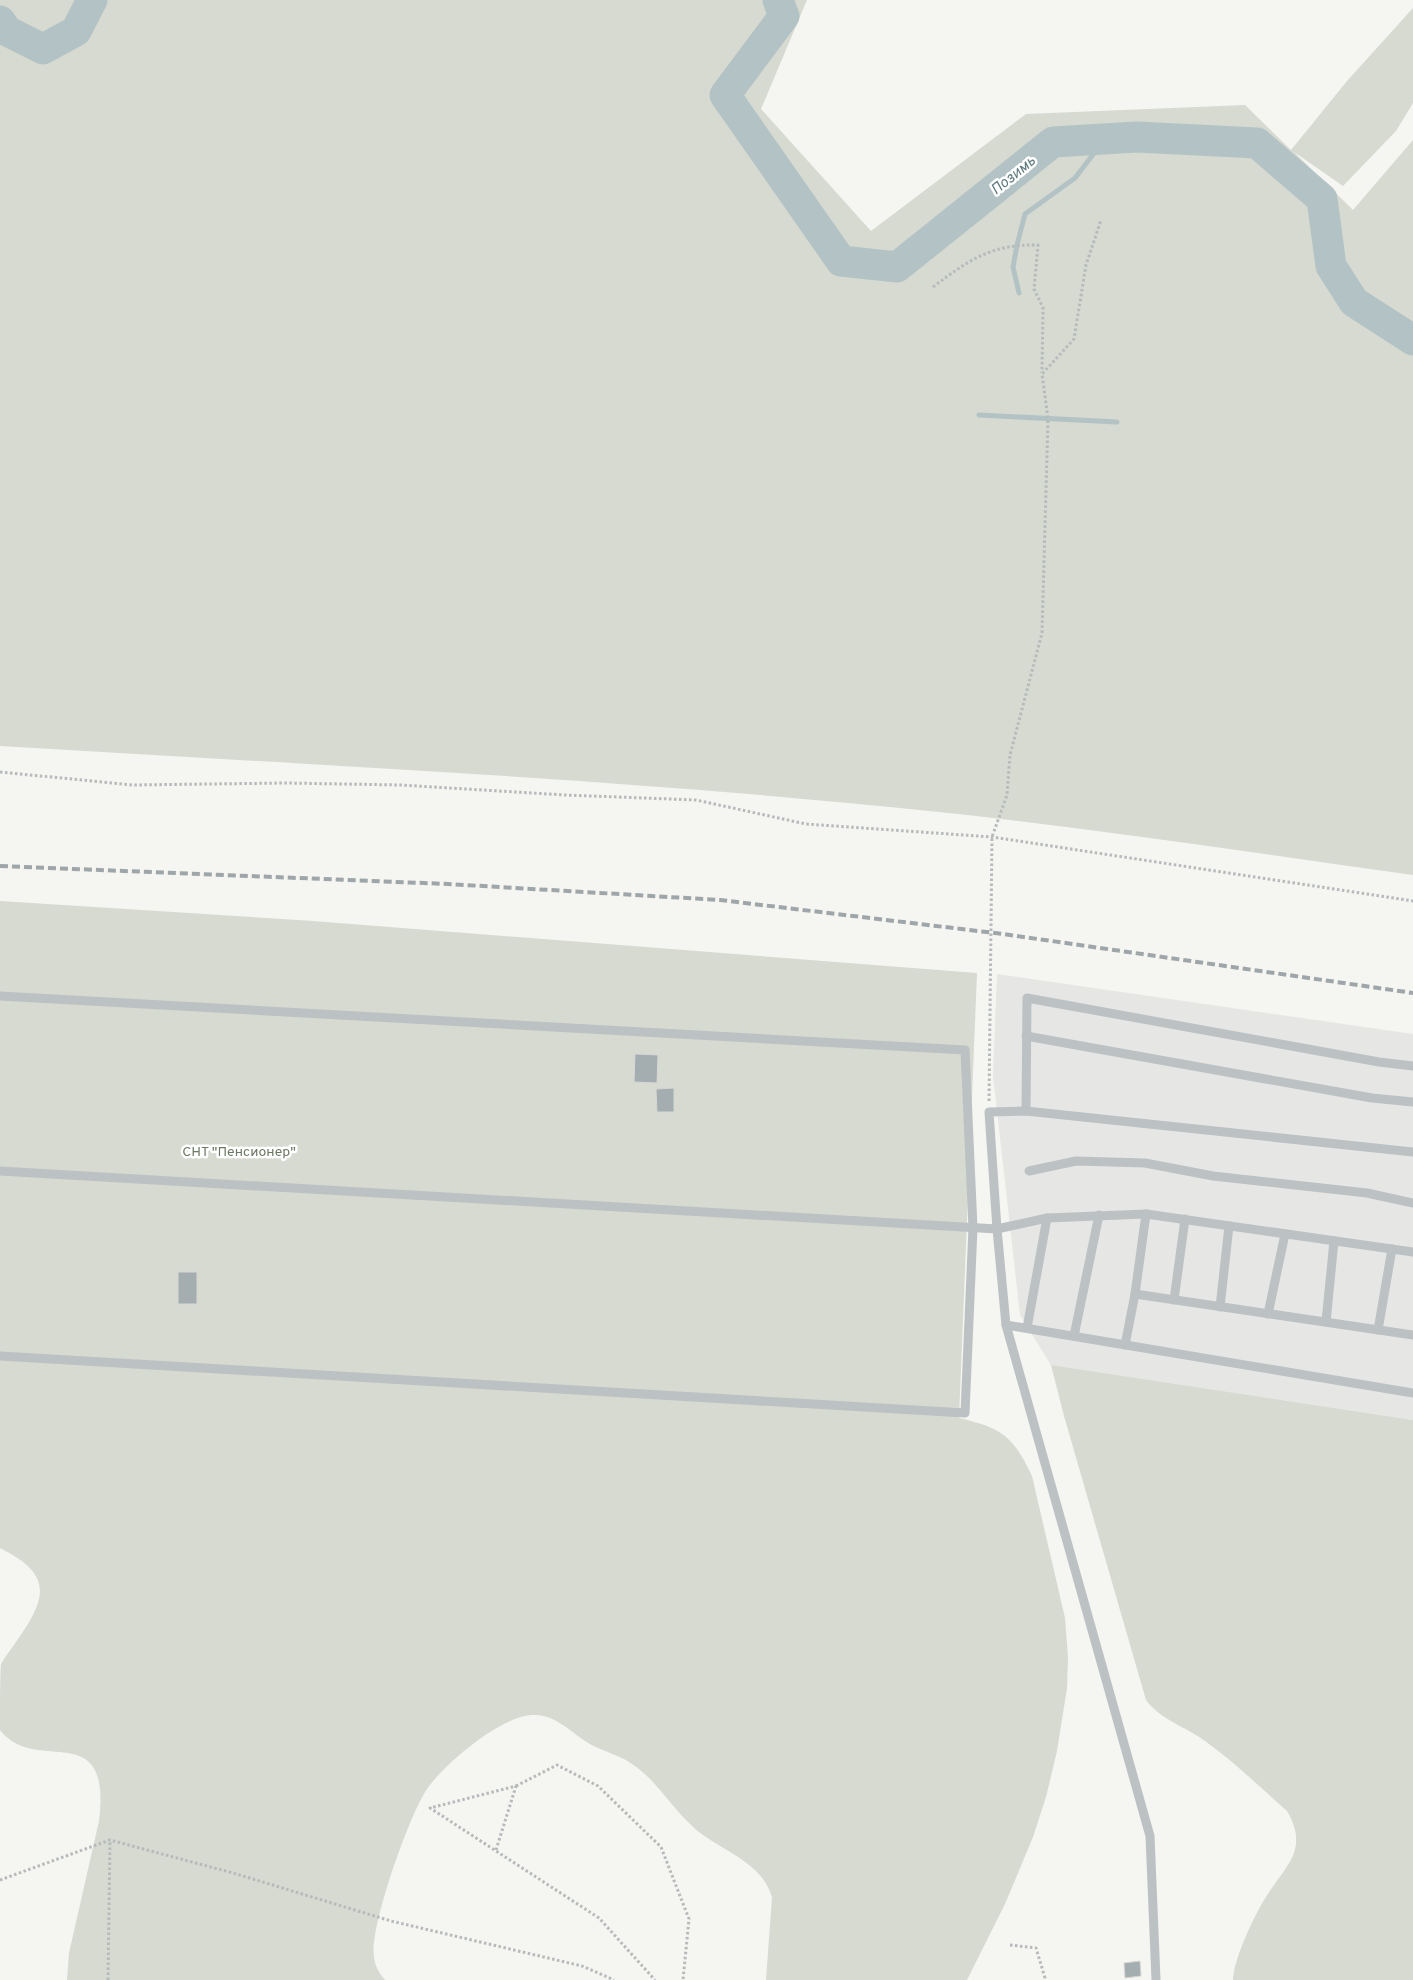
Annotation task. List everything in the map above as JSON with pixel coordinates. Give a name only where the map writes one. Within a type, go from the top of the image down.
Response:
[{"type":"street","points":[[0,996],[965,1050],[973,1228],[965,1414],[0,1356]]},
{"type":"street","points":[[1026,1111],[1027,998],[1379,1062],[1413,1066]]},
{"type":"street","points":[[1026,1036],[1362,1096],[1413,1102]]},
{"type":"street","points":[[1156,1980],[1150,1836],[1006,1325],[989,1112],[1026,1111],[1413,1152]]},
{"type":"street","points":[[1029,1171],[1076,1161],[1145,1163],[1213,1176],[1367,1193],[1413,1203]]},
{"type":"street","points":[[0,1171],[997,1229],[1047,1218],[1146,1214],[1413,1252]]},
{"type":"street","points":[[1125,1345],[1135,1294],[1146,1214]]},
{"type":"street","points":[[1074,1336],[1099,1216]]},
{"type":"street","points":[[1027,1328],[1047,1218]]},
{"type":"street","points":[[1174,1300],[1185,1219]]},
{"type":"street","points":[[1220,1306],[1229,1226]]},
{"type":"street","points":[[1268,1314],[1285,1234]]},
{"type":"street","points":[[1326,1322],[1334,1241]]},
{"type":"street","points":[[1378,1330],[1392,1249]]},
{"type":"street","points":[[1135,1294],[1413,1335]]},
{"type":"street","points":[[1006,1325],[1413,1392]]},
{"type":"path","points":[[1042,374],[1074,339],[1086,265],[1101,220]]},
{"type":"path","points":[[933,287],[966,262],[988,252],[1017,245],[1038,246],[1034,289],[1043,308],[1042,374],[1048,420],[1042,633],[1010,755],[1007,796],[992,837],[989,1112]]},
{"type":"path","points":[[0,772],[133,785],[286,783],[400,785],[565,795],[696,800],[806,824],[992,837],[1413,901]]},
{"type":"path","points":[[655,1980],[599,1918],[430,1808],[516,1786],[557,1765],[598,1786],[661,1847],[689,1919],[683,1980]]},
{"type":"path","points":[[496,1850],[516,1786]]},
{"type":"path","points":[[108,1980],[110,1840]]},
{"type":"path","points":[[0,1880],[110,1840],[233,1873],[391,1921],[582,1966],[614,1980]]},
{"type":"path","points":[[1010,1944],[1036,1948],[1044,1980]]},
{"type":"shaded area","points":[[997,974],[1413,1034],[1413,1420],[1051,1365],[1020,1315],[993,1076]]},
{"type":"green space","points":[[0,0],[807,0],[761,109],[871,231],[1026,114],[1245,105],[1291,150],[1347,81],[1413,8],[1413,103],[1396,131],[1343,186],[1294,152],[1353,210],[1413,140],[1413,875],[1058,826],[822,800],[470,774],[0,746]]},
{"type":"green space","name":"СНТ \"Пенсионер\"","points":[[0,901],[313,921],[977,973],[959,1418],[996,1430],[1004,1436],[1019,1451],[1032,1476],[1065,1618],[1068,1658],[1067,1688],[1057,1751],[1046,1797],[1033,1837],[1005,1904],[967,1980],[766,1980],[772,1897],[758,1873],[737,1856],[712,1841],[690,1824],[648,1777],[632,1764],[585,1741],[556,1721],[536,1715],[523,1716],[492,1731],[447,1766],[427,1789],[401,1845],[378,1922],[374,1942],[374,1957],[375,1963],[385,1980],[67,1980],[69,1953],[99,1821],[100,1788],[94,1768],[83,1758],[68,1753],[32,1749],[15,1743],[0,1730],[1,1664],[34,1613],[39,1600],[40,1589],[37,1578],[30,1568],[0,1548]]},
{"type":"green space","points":[[1051,1365],[1413,1420],[1413,1980],[1233,1980],[1237,1960],[1256,1915],[1292,1857],[1296,1837],[1293,1825],[1287,1811],[1237,1766],[1205,1741],[1159,1713],[1146,1700]]},
{"type":"building","points":[[635,1054],[658,1055],[657,1083],[634,1082]]},
{"type":"building","points":[[674,1088],[674,1112],[657,1112],[656,1089]]},
{"type":"building","points":[[178,1272],[197,1272],[197,1304],[178,1304]]},
{"type":"building","points":[[1140,1961],[1141,1976],[1125,1978],[1124,1963]]},
{"type":"waterway","name":"Позимь","points":[[0,21],[7,31],[43,49],[76,31],[92,0]]},
{"type":"waterway","name":"Позимь","points":[[778,0],[784,16],[725,95],[841,261],[897,267],[1053,142],[1137,137],[1257,143],[1322,199],[1331,266],[1354,302],[1413,340]]},
{"type":"waterway","points":[[1019,293],[1013,267],[1025,214],[1075,178],[1105,139]]},
{"type":"waterway","points":[[979,415],[1117,422]]},
{"type":"railway","points":[[0,866],[448,884],[720,900],[1003,934],[1413,993]]}]
